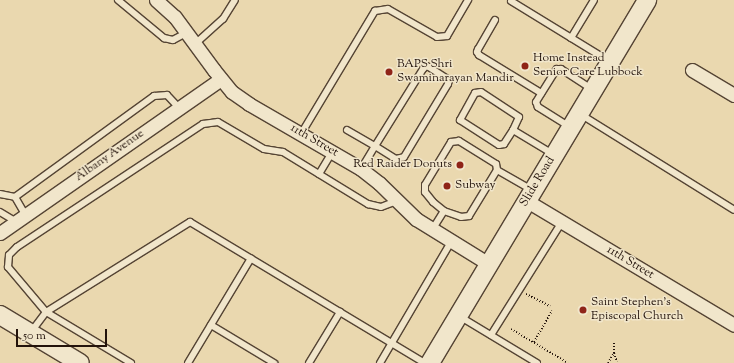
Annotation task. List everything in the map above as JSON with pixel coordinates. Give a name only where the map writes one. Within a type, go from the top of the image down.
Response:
[{"type":"main road","name":"Slide Road","points":[[430,363],[647,0]]},
{"type":"main road","points":[[0,315],[80,363]]},
{"type":"street","name":"11th Street","points":[[156,0],[175,17],[220,79],[232,92],[249,104],[361,169],[379,183],[416,219],[451,242],[489,264]]},
{"type":"street","points":[[692,70],[734,95]]},
{"type":"street","name":"Albany Avenue","points":[[0,233],[220,79]]},
{"type":"street","name":"11th Street","points":[[530,196],[562,222],[734,326]]},
{"type":"lane","points":[[118,0],[164,38],[173,40],[186,33]]},
{"type":"lane","points":[[195,44],[223,19],[235,0]]},
{"type":"lane","points":[[301,134],[375,11],[388,9],[437,38],[447,36],[468,0]]},
{"type":"lane","points":[[571,38],[594,0]]},
{"type":"lane","points":[[511,1],[610,62]]},
{"type":"lane","points":[[495,20],[478,49],[477,52],[479,56],[542,93]]},
{"type":"lane","points":[[348,130],[375,146],[396,159],[404,158],[449,80],[429,67],[426,66],[423,68],[375,146],[361,169]]},
{"type":"lane","points":[[594,89],[561,69],[557,70],[536,102],[538,107],[575,120],[734,210]]},
{"type":"lane","points":[[480,92],[519,117],[513,130],[504,144],[499,145],[462,122],[461,117],[475,93],[480,92]]},
{"type":"lane","points":[[0,194],[15,197],[154,96],[167,95],[178,108]]},
{"type":"lane","points":[[131,363],[46,312],[8,267],[9,255],[203,124],[213,121],[224,124],[264,148],[283,152],[375,206],[386,206],[396,201]]},
{"type":"lane","points":[[513,130],[554,155]]},
{"type":"lane","points":[[459,141],[496,164],[497,170],[467,218],[444,211],[433,202],[425,192],[425,185],[451,142],[459,141]]},
{"type":"lane","points":[[319,174],[332,152]]},
{"type":"lane","points":[[497,170],[530,196]]},
{"type":"lane","points":[[15,197],[20,218]]},
{"type":"lane","points":[[432,230],[444,211]]},
{"type":"lane","points":[[0,212],[20,218]]},
{"type":"lane","points":[[30,333],[46,312],[190,222],[425,363]]},
{"type":"lane","points":[[491,335],[562,222]]},
{"type":"lane","points":[[380,363],[451,242]]},
{"type":"lane","points":[[188,363],[251,258]]},
{"type":"lane","points":[[309,363],[340,312]]},
{"type":"lane","points":[[458,315],[538,363]]},
{"type":"lane","points":[[211,325],[274,363]]},
{"type":"path","points":[[518,291],[534,297],[550,306]]},
{"type":"path","points":[[534,342],[552,311]]},
{"type":"path","points":[[511,329],[568,363]]},
{"type":"path","points":[[614,343],[614,353],[617,362]]},
{"type":"path","points":[[608,363],[614,353]]},
{"type":"place","name":"Home Instead Senior Care Lubbock","points":[[525,66]]},
{"type":"place","name":"BAPS Shri Swaminarayan Mandir","points":[[389,72]]},
{"type":"place","name":"Red Raider Donuts","points":[[460,165]]},
{"type":"place","name":"Subway","points":[[447,186]]},
{"type":"place","name":"Saint Stephen's Episcopal Church","points":[[583,310]]}]
